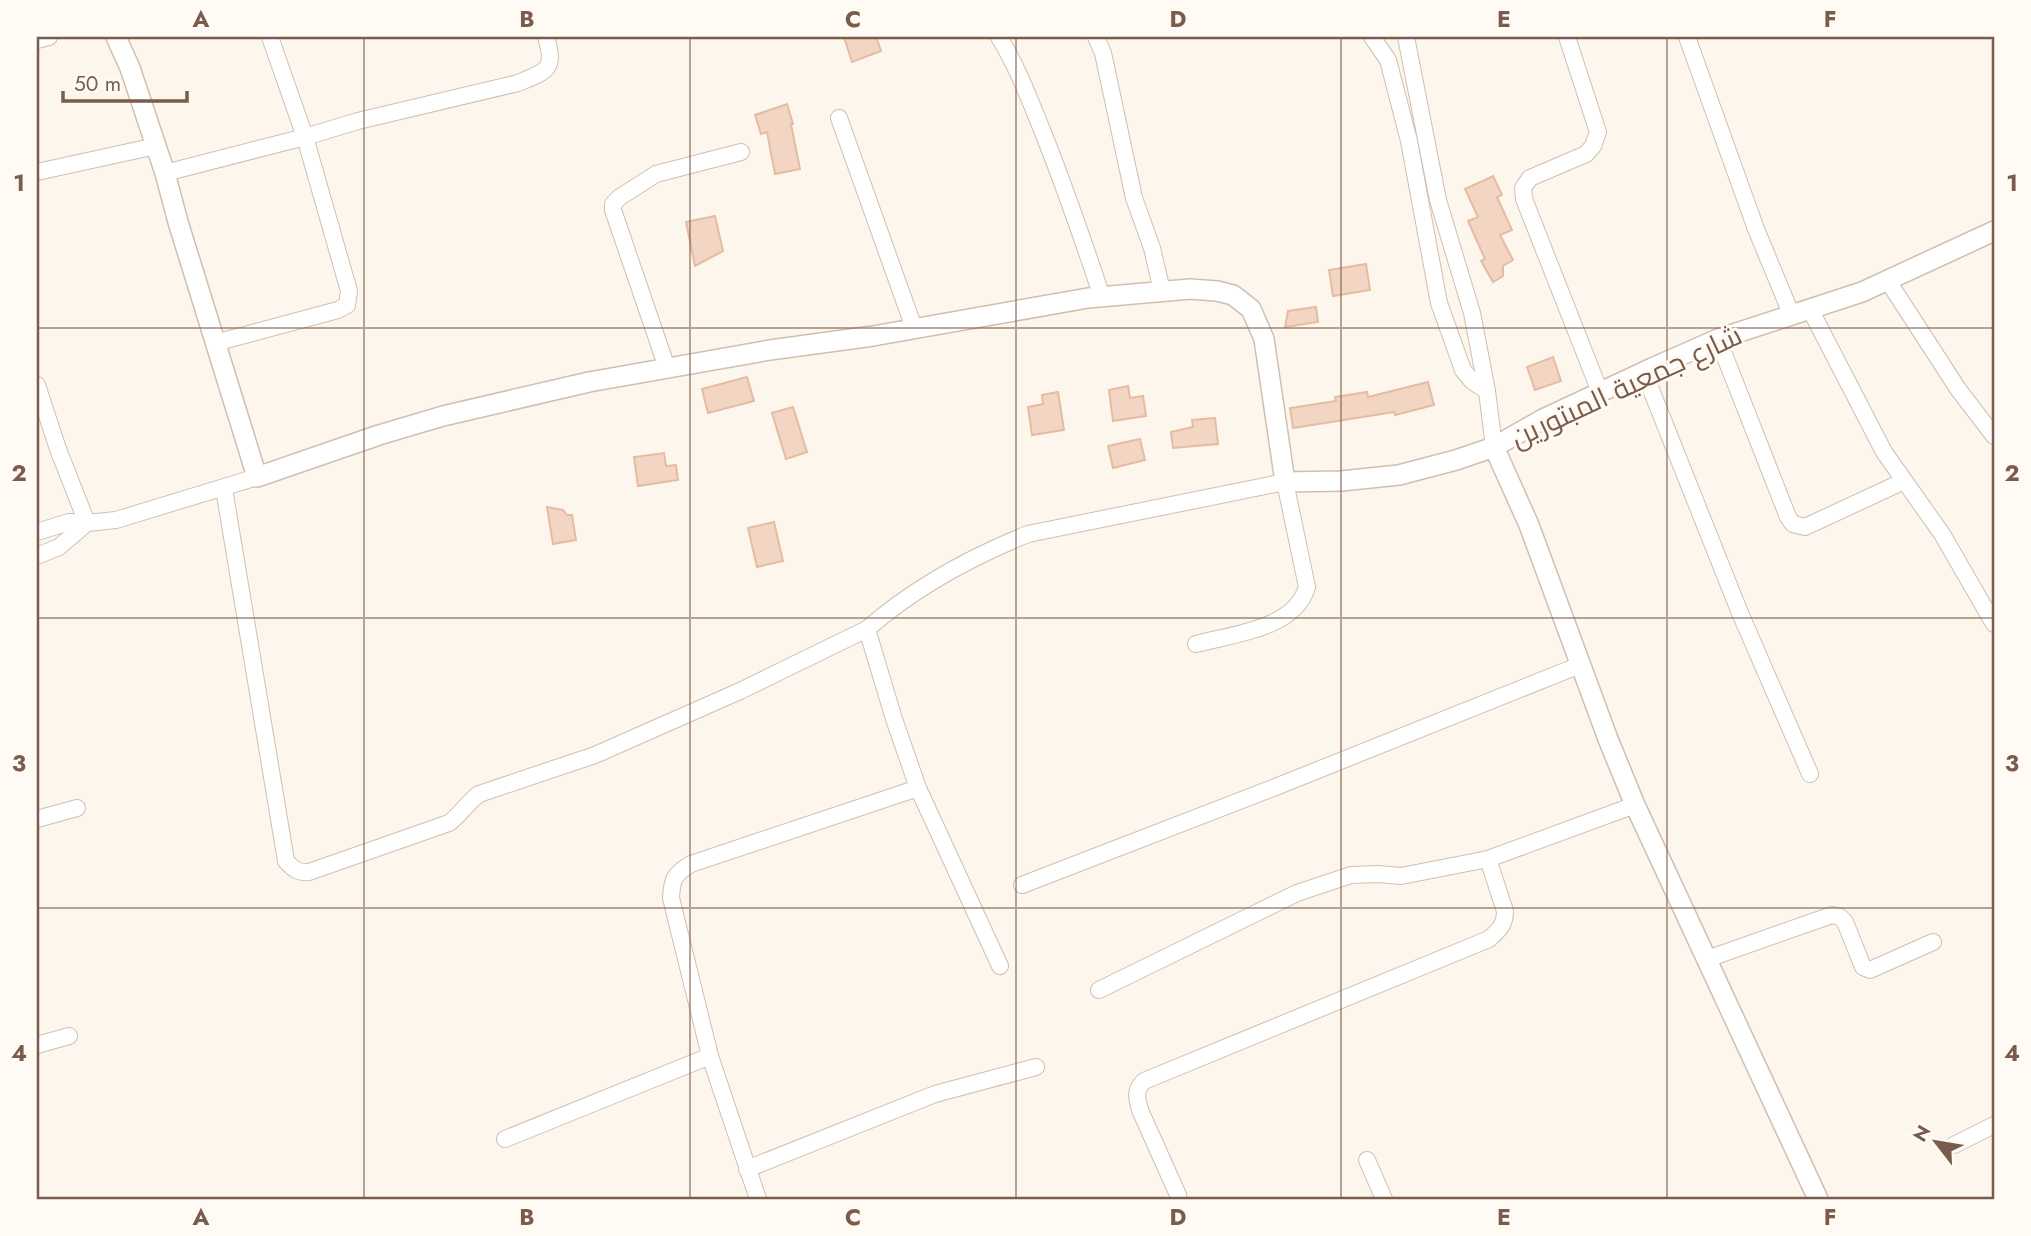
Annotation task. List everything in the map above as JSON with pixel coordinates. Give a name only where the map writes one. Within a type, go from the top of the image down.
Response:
[{"type":"street","points":[[37,40],[49,37]]},
{"type":"street","points":[[116,37],[130,68],[165,173],[257,477]]},
{"type":"street","points":[[215,343],[338,310],[347,305],[349,291],[305,137],[270,37]]},
{"type":"street","points":[[165,173],[358,121],[518,83],[539,75],[550,63],[551,54],[546,37]]},
{"type":"street","points":[[999,37],[1033,107],[1069,197],[1102,297]]},
{"type":"street","points":[[1096,37],[1103,53],[1134,198],[1152,248],[1162,290]]},
{"type":"street","points":[[1372,37],[1388,60],[1409,141],[1439,303],[1463,370],[1472,381],[1487,391]]},
{"type":"street","points":[[1406,37],[1438,200],[1472,313],[1487,391],[1494,447],[1529,525],[1635,805],[1818,1199]]},
{"type":"street","points":[[1567,37],[1598,132],[1593,146],[1586,154],[1530,178],[1523,188],[1524,200],[1600,392]]},
{"type":"street","points":[[1687,37],[1756,229],[1801,312],[1884,452],[1942,534],[1994,624]]},
{"type":"street","points":[[839,118],[914,328]]},
{"type":"street","points":[[37,172],[156,146]]},
{"type":"street","points":[[667,368],[613,204],[656,174],[741,152]]},
{"type":"street","name":"شارع جمعية المبتورين","points":[[1285,482],[1341,481],[1399,475],[1494,447],[1543,419],[1644,372],[1718,340],[1863,292],[1994,230]]},
{"type":"street","points":[[1888,281],[1958,389],[1994,436]]},
{"type":"street","points":[[37,532],[69,522],[116,520],[224,489],[379,435],[443,416],[589,382],[1088,298],[1162,290],[1217,291],[1233,295],[1251,309],[1264,339],[1285,482],[1307,587],[1304,598],[1296,609],[1274,624],[1196,644]]},
{"type":"street","points":[[1718,340],[1793,524],[1805,527],[1904,481]]},
{"type":"street","points":[[1644,372],[1740,613],[1810,774]]},
{"type":"street","points":[[37,385],[87,523]]},
{"type":"street","points":[[224,489],[286,861],[292,868],[309,873],[449,823],[479,794],[595,755],[740,691],[867,629],[893,606],[995,547],[1028,534],[1285,482]]},
{"type":"street","points":[[37,556],[59,547],[87,523]]},
{"type":"street","points":[[867,629],[918,788],[1000,966]]},
{"type":"street","points":[[1022,885],[1580,665]]},
{"type":"street","points":[[758,1199],[710,1056],[671,898],[672,881],[681,869],[691,864],[918,788]]},
{"type":"street","points":[[1099,990],[1297,893],[1351,875],[1401,876],[1488,859],[1635,805]]},
{"type":"street","points":[[37,819],[77,808]]},
{"type":"street","points":[[1178,1195],[1140,1110],[1136,1094],[1139,1086],[1489,939],[1501,929],[1505,911],[1488,859]]},
{"type":"street","points":[[1707,958],[1832,915],[1845,922],[1863,967],[1870,970],[1933,942]]},
{"type":"street","points":[[37,1045],[69,1036]]},
{"type":"street","points":[[505,1139],[710,1056]]},
{"type":"street","points":[[747,1168],[934,1094],[1036,1067]]},
{"type":"street","points":[[1954,1145],[1994,1125]]},
{"type":"street","points":[[1367,1160],[1384,1199]]},
{"type":"building","points":[[844,37],[876,37],[881,51],[852,62]]},
{"type":"building","points":[[787,104],[800,169],[775,174],[767,132],[761,134],[755,115]]},
{"type":"building","points":[[1493,176],[1502,195],[1497,197],[1512,230],[1500,235],[1513,260],[1503,266],[1503,276],[1493,282],[1481,261],[1485,259],[1468,221],[1478,217],[1465,189]]},
{"type":"building","points":[[715,216],[723,251],[695,266],[686,222]]},
{"type":"building","points":[[1366,264],[1370,290],[1333,296],[1329,270]]},
{"type":"building","points":[[1316,307],[1318,322],[1285,327],[1288,311]]},
{"type":"building","points":[[1553,357],[1561,381],[1535,390],[1527,367]]},
{"type":"building","points":[[747,377],[754,401],[708,413],[702,389]]},
{"type":"building","points":[[1428,382],[1434,405],[1395,415],[1394,412],[1293,428],[1290,408],[1336,401],[1335,397],[1367,392],[1368,397]]},
{"type":"building","points":[[1128,386],[1130,398],[1143,396],[1146,416],[1113,421],[1109,390]]},
{"type":"building","points":[[1058,392],[1064,430],[1032,435],[1028,407],[1043,404],[1042,395]]},
{"type":"building","points":[[793,407],[807,452],[786,459],[772,413]]},
{"type":"building","points":[[1215,418],[1218,444],[1173,448],[1171,432],[1193,427],[1192,420]]},
{"type":"building","points":[[1140,439],[1145,460],[1113,468],[1108,446]]},
{"type":"building","points":[[664,453],[666,466],[676,465],[678,480],[638,486],[634,457]]},
{"type":"building","points":[[547,507],[572,515],[576,540],[553,544]]},
{"type":"building","points":[[774,522],[783,561],[757,567],[748,528]]}]
